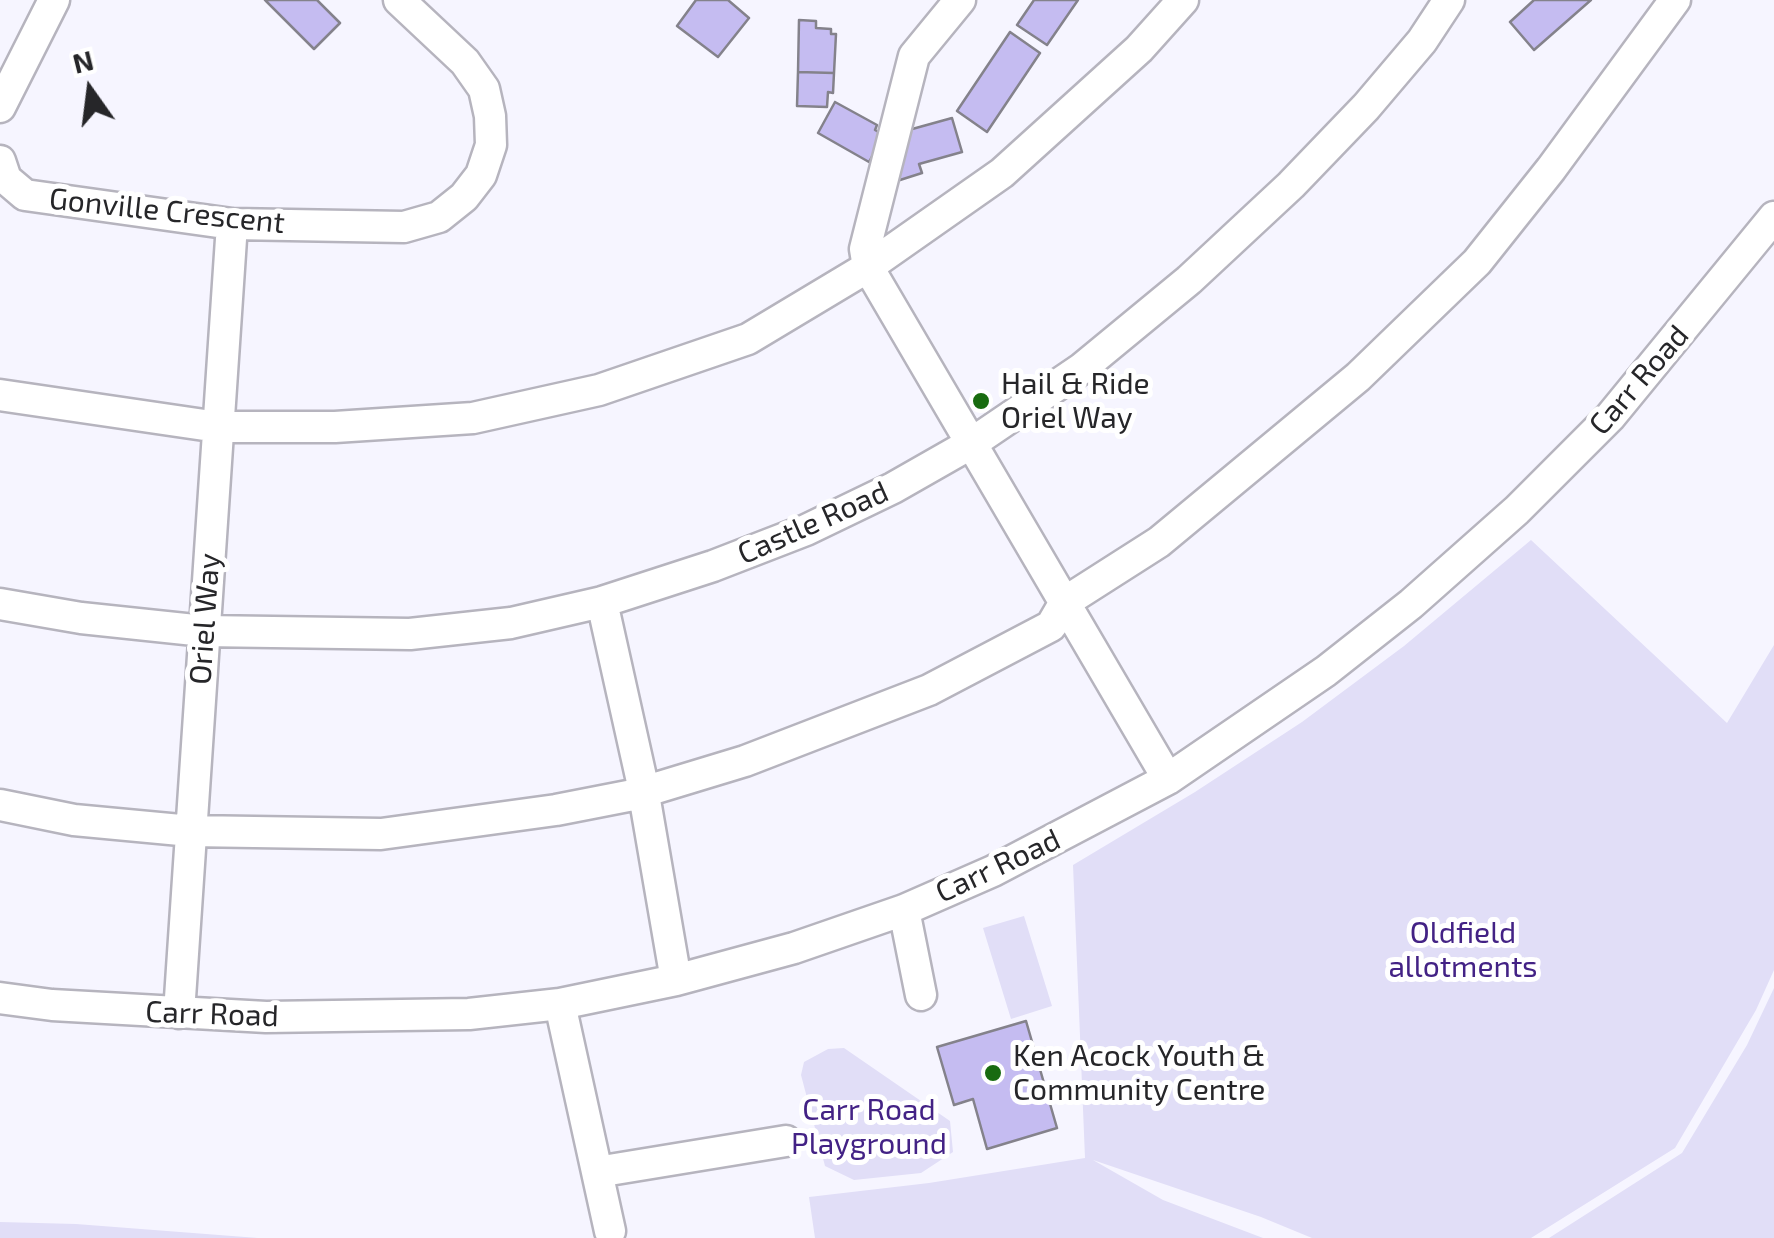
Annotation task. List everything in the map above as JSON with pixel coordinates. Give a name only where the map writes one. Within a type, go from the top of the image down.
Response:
[{"type":"street","points":[[0,107],[54,0]]},
{"type":"street","name":"Gonville Crescent","points":[[0,161],[6,178],[25,195],[232,224],[404,227],[440,217],[464,198],[481,175],[491,145],[490,116],[484,88],[465,62],[399,0]]},
{"type":"street","points":[[960,0],[914,56],[865,249],[868,267],[1168,779]]},
{"type":"street","points":[[0,395],[218,427],[335,427],[472,418],[600,390],[748,339],[868,267],[1002,173],[1139,48],[1183,0]]},
{"type":"street","name":"Castle Road","points":[[0,604],[82,618],[204,631],[410,634],[511,623],[602,602],[806,530],[893,488],[972,443],[1081,368],[1291,185],[1366,107],[1422,40],[1448,0]]},
{"type":"street","points":[[0,805],[74,820],[191,831],[381,834],[556,810],[644,792],[764,754],[929,690],[1051,626],[1066,602],[1159,542],[1358,377],[1477,262],[1675,0]]},
{"type":"street","name":"Carr Road","points":[[0,998],[179,1014],[372,1017],[468,1014],[560,1004],[676,980],[794,948],[904,910],[993,871],[1168,779],[1326,671],[1411,604],[1517,510],[1610,417],[1774,217]]},
{"type":"street","name":"Oriel Way","points":[[179,1014],[232,224]]},
{"type":"street","points":[[602,602],[644,792],[676,980]]},
{"type":"street","points":[[904,910],[921,995]]},
{"type":"street","points":[[560,1004],[610,1231]]},
{"type":"street","points":[[597,1172],[786,1141]]},
{"type":"green space","name":"Oldfield allotments","points":[[1531,540],[1727,723],[1774,645],[1774,970],[1756,1010],[1675,1148],[1531,1238],[1312,1238],[1093,1160],[1163,1200],[1263,1238],[815,1238],[809,1197],[1085,1158],[1073,865],[1302,722],[1404,646]]},
{"type":"green space","points":[[1024,916],[1052,1006],[1011,1019],[983,928]]},
{"type":"green space","points":[[1774,988],[1774,1238],[1549,1238],[1682,1153],[1747,1045]]},
{"type":"green space","name":"Carr Road Playground","points":[[844,1048],[950,1121],[953,1152],[921,1173],[854,1180],[825,1166],[801,1075],[804,1062],[828,1049]]},
{"type":"green space","points":[[0,1222],[76,1224],[258,1238],[0,1238]]},
{"type":"building","points":[[265,0],[317,0],[340,23],[314,49]]},
{"type":"building","points":[[696,0],[728,0],[749,18],[718,57],[677,26]]},
{"type":"building","points":[[1034,0],[1078,0],[1047,45],[1017,25]]},
{"type":"building","points":[[1534,0],[1591,0],[1534,50],[1510,22]]},
{"type":"building","points":[[799,20],[816,21],[816,28],[831,29],[831,34],[836,34],[834,73],[798,72]]},
{"type":"building","points":[[1010,32],[1040,53],[987,132],[957,111]]},
{"type":"building","points":[[798,72],[834,73],[833,93],[828,92],[827,107],[797,106]]},
{"type":"building","points":[[835,102],[877,125],[875,130],[884,135],[869,162],[818,133]]},
{"type":"building","points":[[952,118],[962,152],[919,164],[922,173],[900,180],[893,155],[905,131]]},
{"type":"building","name":"Ken Acock Youth & Community Centre","points":[[1026,1021],[1057,1128],[987,1149],[973,1099],[954,1105],[937,1047]]},
{"type":"place","name":"Hail & Ride Oriel Way","points":[[981,401]]},
{"type":"place","name":"Ken Acock Youth & Community Centre","points":[[993,1073]]}]
